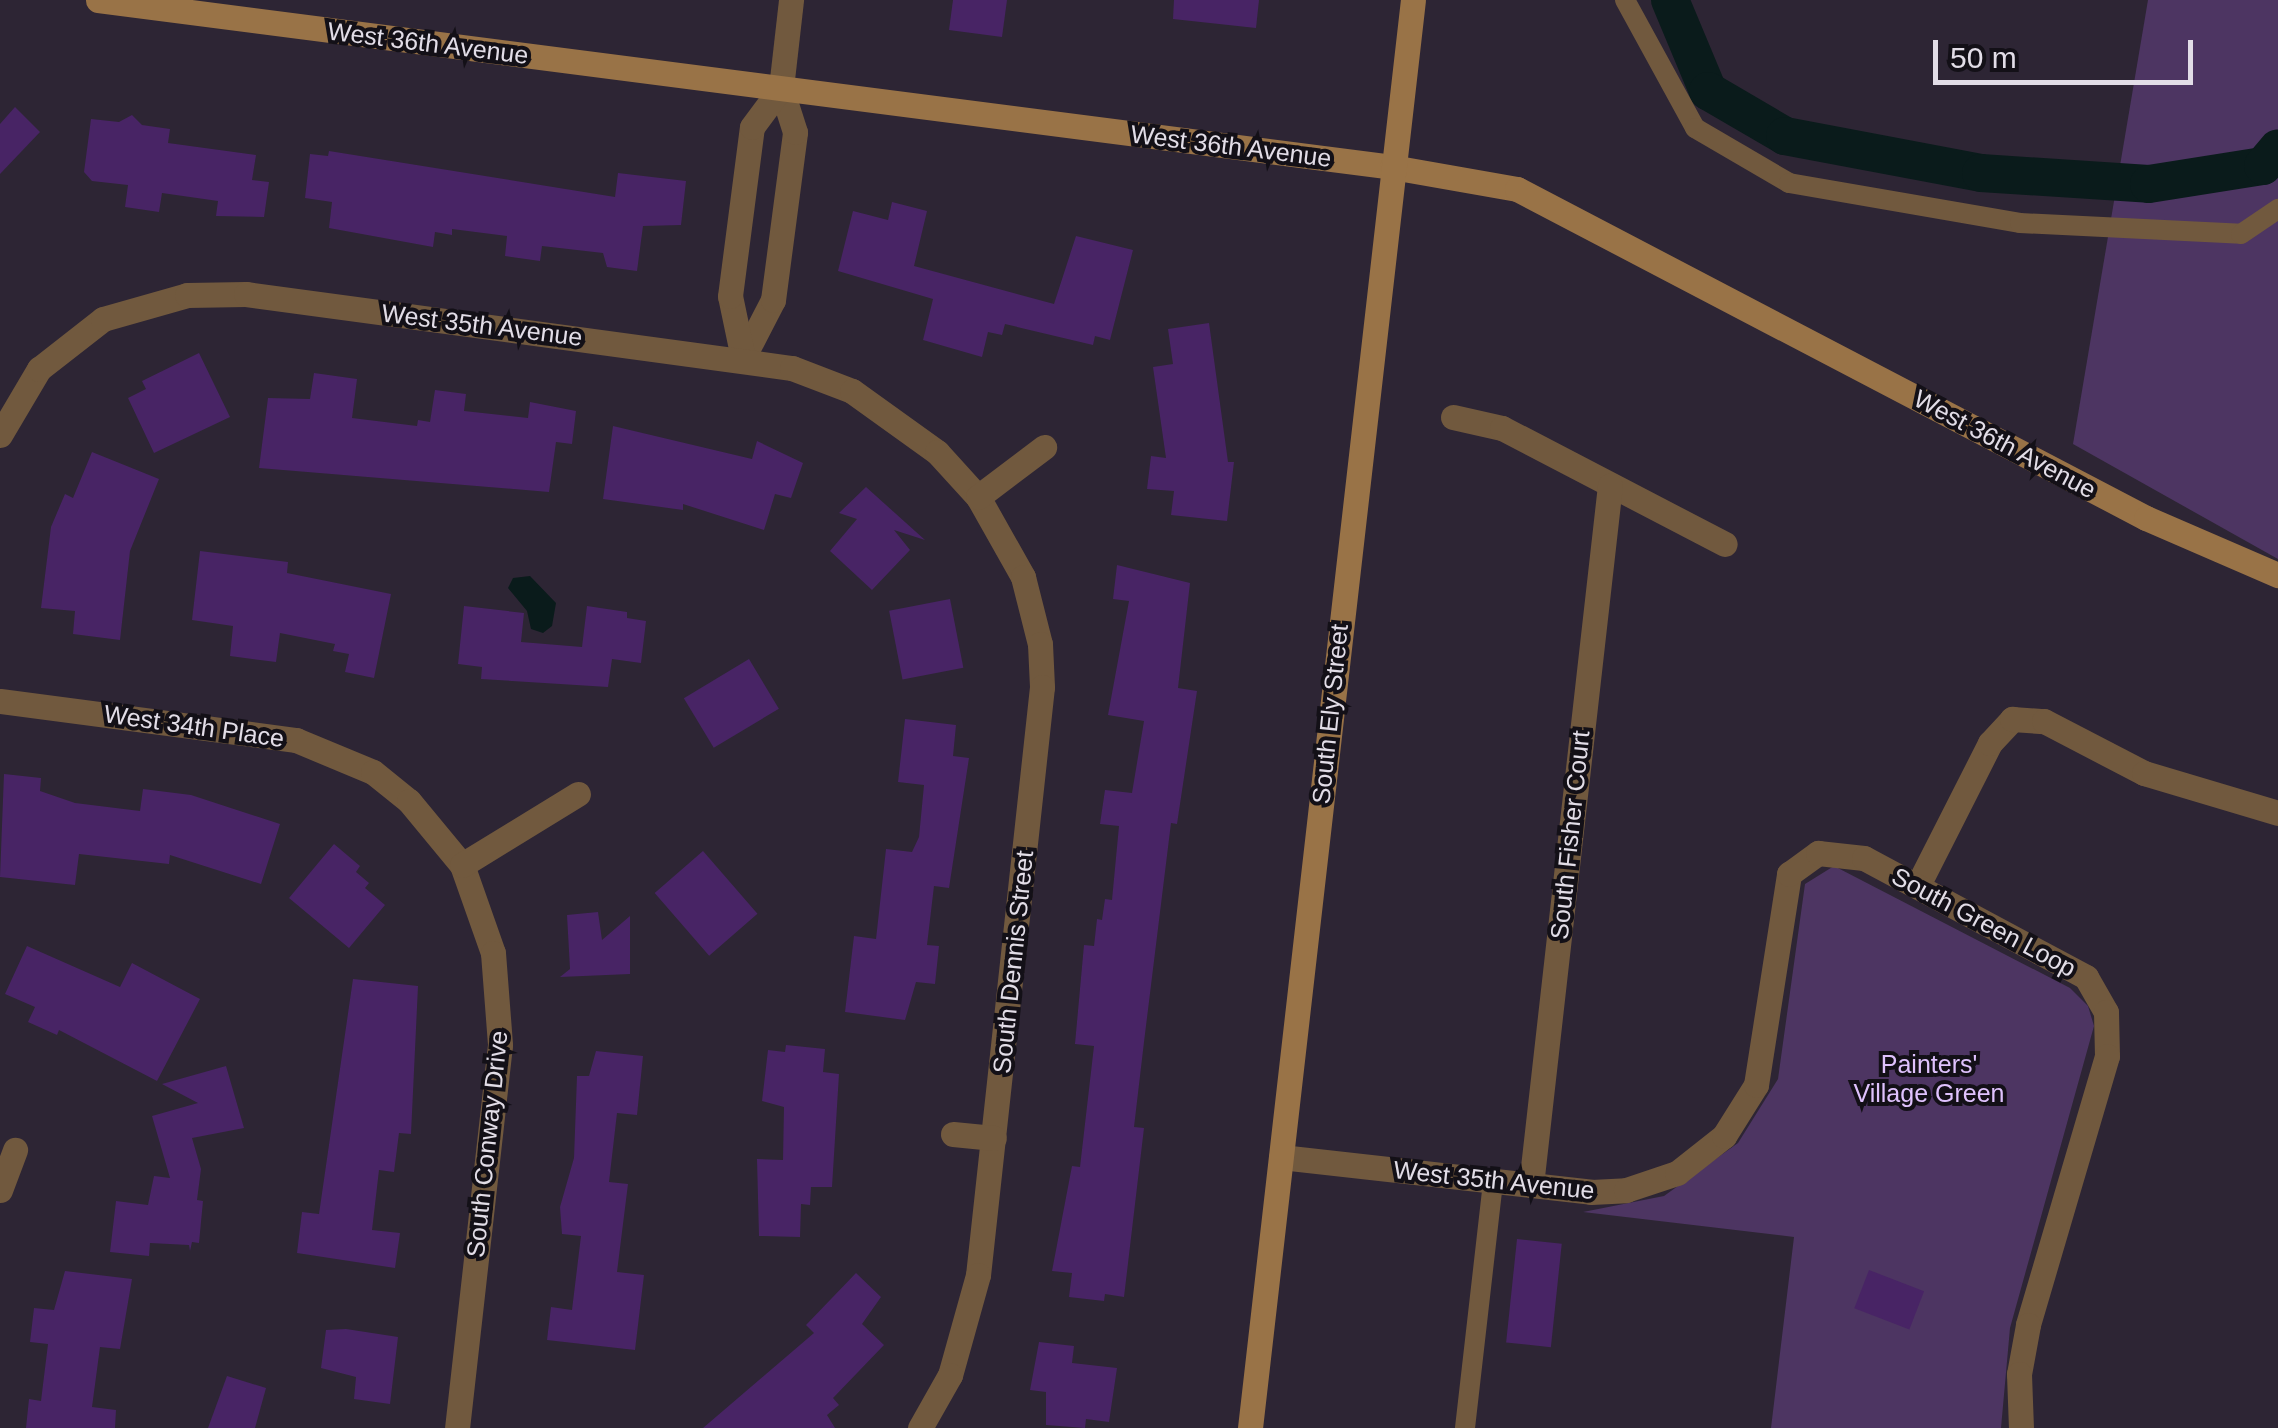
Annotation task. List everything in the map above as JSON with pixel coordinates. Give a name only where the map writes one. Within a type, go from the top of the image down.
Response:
[{"type":"street","name":"West 36th Avenue","points":[[98,0],[1487,182],[1546,200],[2146,518],[2278,575]]},
{"type":"street","points":[[743,358],[773,300],[795,132],[780,88],[791,0]]},
{"type":"street","name":"South Ely Street","points":[[1250,1428],[1413,0]]},
{"type":"street","points":[[743,358],[730,296],[752,127],[780,88]]},
{"type":"street","name":"West 35th Avenue","points":[[0,435],[39,369],[70,339],[103,319],[187,295],[246,294],[743,358],[852,391],[902,420],[978,497]]},
{"type":"street","points":[[1453,417],[1502,428],[1725,544]]},
{"type":"street","points":[[978,497],[1044,447]]},
{"type":"street","name":"South Fisher Court","points":[[1531,1185],[1610,485]]},
{"type":"street","name":"South Dennis Street","points":[[920,1428],[950,1374],[971,1309],[994,1138],[1042,688],[1028,594],[978,497]]},
{"type":"street","name":"West 34th Place","points":[[0,702],[296,740],[373,772],[409,800],[462,865]]},
{"type":"street","points":[[1918,886],[1990,742],[2012,719],[2044,721],[2144,773],[2278,813]]},
{"type":"street","points":[[462,865],[578,794]]},
{"type":"street","name":"South Green Loop","points":[[1701,1157],[1740,1116],[1756,1085],[1783,890],[1800,860],[1841,852],[1918,886],[2086,977],[2110,1035],[2028,1326],[2021,1428]]},
{"type":"street","name":"South Conway Drive","points":[[456,1428],[500,1045],[493,953],[462,865]]},
{"type":"street","points":[[953,1134],[994,1138]]},
{"type":"street","points":[[0,1190],[16,1150]]},
{"type":"street","name":"West 35th Avenue","points":[[1281,1157],[1531,1185],[1626,1190],[1677,1173],[1701,1157]]},
{"type":"lane","points":[[1626,0],[1694,128],[1789,183],[2020,224],[2241,234],[2278,209]]},
{"type":"lane","points":[[1465,1428],[1493,1181]]},
{"type":"green space","points":[[2148,0],[2278,0],[2278,559],[2073,444]]},
{"type":"green space","name":"Painters' Village Green","points":[[1834,866],[2070,988],[2088,1006],[2094,1026],[2010,1328],[2001,1428],[1771,1428],[1794,1237],[1583,1212],[1664,1196],[1738,1143],[1778,1079],[1805,884]]},
{"type":"shaded area","points":[[530,576],[556,603],[552,626],[543,633],[531,629],[527,611],[508,588],[513,578]]},
{"type":"building","points":[[953,0],[1007,0],[1002,37],[949,30]]},
{"type":"building","points":[[1174,0],[1259,0],[1256,28],[1173,19]]},
{"type":"building","points":[[15,107],[40,132],[0,174],[0,124]]},
{"type":"building","points":[[132,115],[142,125],[170,129],[168,143],[256,155],[252,180],[269,182],[264,217],[216,216],[218,201],[162,193],[159,212],[125,207],[128,185],[92,181],[84,172],[91,119],[119,122]]},
{"type":"building","points":[[329,151],[615,197],[618,173],[686,181],[681,225],[643,226],[637,271],[607,267],[603,253],[542,246],[540,261],[505,256],[507,236],[452,229],[452,235],[435,232],[433,247],[329,228],[332,202],[305,198],[310,154],[328,156]]},
{"type":"building","points":[[892,202],[927,211],[914,266],[1054,304],[1076,236],[1133,250],[1110,340],[1095,336],[1093,345],[1005,324],[1002,335],[988,332],[982,357],[923,340],[933,299],[838,271],[853,211],[888,220]]},
{"type":"building","points":[[1209,323],[1228,462],[1234,462],[1227,521],[1171,515],[1174,491],[1147,489],[1151,456],[1166,458],[1153,367],[1173,364],[1168,329]]},
{"type":"building","points":[[199,353],[230,417],[154,453],[128,398],[146,389],[142,381]]},
{"type":"building","points":[[314,373],[357,379],[352,418],[417,426],[418,420],[430,422],[435,390],[466,394],[464,411],[528,418],[530,402],[576,411],[572,444],[556,442],[549,492],[259,468],[268,398],[310,399]]},
{"type":"building","points":[[613,426],[752,459],[757,441],[803,463],[791,498],[775,494],[764,530],[683,504],[683,510],[603,499]]},
{"type":"building","points":[[92,452],[159,479],[130,551],[120,640],[73,634],[75,611],[41,608],[51,527],[65,494],[73,498]]},
{"type":"building","points":[[866,487],[925,540],[894,530],[910,550],[872,590],[830,551],[857,519],[839,513]]},
{"type":"building","points":[[200,551],[288,562],[287,573],[391,594],[374,678],[345,672],[349,654],[333,651],[335,644],[280,633],[276,662],[230,656],[233,626],[192,620]]},
{"type":"building","points":[[1117,565],[1190,583],[1178,688],[1197,691],[1177,824],[1171,823],[1144,1042],[1134,1127],[1144,1128],[1124,1297],[1105,1294],[1104,1301],[1069,1297],[1072,1273],[1052,1271],[1072,1166],[1080,1167],[1094,1046],[1075,1044],[1084,945],[1094,946],[1097,919],[1102,920],[1105,899],[1112,900],[1119,826],[1100,824],[1105,790],[1132,793],[1144,721],[1108,715],[1129,601],[1113,599]]},
{"type":"building","points":[[950,599],[963,668],[902,680],[889,611]]},
{"type":"building","points":[[464,606],[524,613],[521,642],[582,647],[587,606],[627,612],[627,618],[646,621],[641,663],[612,659],[608,687],[481,679],[482,667],[458,664]]},
{"type":"building","points":[[749,659],[779,709],[714,748],[684,698]]},
{"type":"building","points":[[905,719],[956,725],[953,756],[969,758],[949,888],[934,886],[927,945],[939,946],[935,984],[916,982],[905,1020],[845,1012],[854,936],[876,939],[886,849],[912,852],[919,837],[924,785],[898,782]]},
{"type":"building","points":[[4,774],[41,778],[40,791],[75,803],[140,811],[143,789],[191,795],[280,824],[261,884],[170,855],[169,864],[79,854],[75,885],[0,877]]},
{"type":"building","points":[[334,844],[360,866],[356,872],[369,883],[365,888],[385,905],[349,948],[289,898]]},
{"type":"building","points":[[703,851],[757,914],[709,956],[655,893]]},
{"type":"building","points":[[598,912],[602,940],[630,916],[630,974],[560,977],[570,969],[567,915]]},
{"type":"building","points":[[27,946],[120,987],[132,963],[200,999],[157,1081],[59,1030],[57,1035],[28,1022],[35,1007],[5,994]]},
{"type":"building","points":[[353,979],[418,986],[411,1134],[399,1133],[394,1172],[379,1170],[372,1230],[400,1233],[395,1268],[297,1253],[302,1212],[319,1214]]},
{"type":"building","points":[[786,1045],[825,1049],[823,1072],[839,1074],[832,1187],[811,1187],[810,1205],[801,1204],[800,1237],[759,1236],[757,1159],[783,1160],[784,1107],[762,1101],[768,1050],[785,1052]]},
{"type":"building","points":[[596,1051],[643,1056],[637,1115],[617,1113],[609,1182],[628,1184],[617,1272],[644,1275],[635,1350],[547,1340],[551,1307],[572,1310],[581,1236],[562,1234],[560,1207],[574,1158],[577,1076],[589,1076]]},
{"type":"building","points":[[226,1066],[244,1128],[192,1138],[201,1169],[197,1200],[203,1201],[199,1243],[192,1242],[190,1251],[189,1245],[150,1243],[149,1256],[110,1252],[116,1201],[148,1205],[154,1176],[170,1178],[152,1116],[198,1103],[162,1084]]},
{"type":"building","points":[[1517,1239],[1562,1244],[1551,1347],[1506,1342]]},
{"type":"building","points":[[1869,1270],[1924,1291],[1909,1329],[1854,1308]]},
{"type":"building","points":[[65,1271],[132,1279],[120,1349],[100,1347],[92,1407],[116,1410],[115,1428],[26,1428],[29,1399],[41,1401],[48,1344],[30,1342],[34,1308],[54,1310]]},
{"type":"building","points":[[856,1273],[881,1297],[862,1324],[884,1345],[833,1398],[839,1405],[827,1415],[835,1428],[703,1428],[814,1333],[806,1325]]},
{"type":"building","points":[[326,1330],[398,1337],[390,1404],[354,1399],[356,1377],[321,1368]]},
{"type":"building","points":[[1039,1342],[1074,1346],[1072,1363],[1117,1368],[1109,1422],[1086,1419],[1085,1428],[1046,1425],[1046,1392],[1030,1390]]},
{"type":"building","points":[[227,1376],[266,1388],[255,1428],[208,1428]]},
{"type":"waterway","points":[[1670,0],[1708,91],[1785,136],[1981,173],[2149,184],[2263,166],[2278,148]]}]
